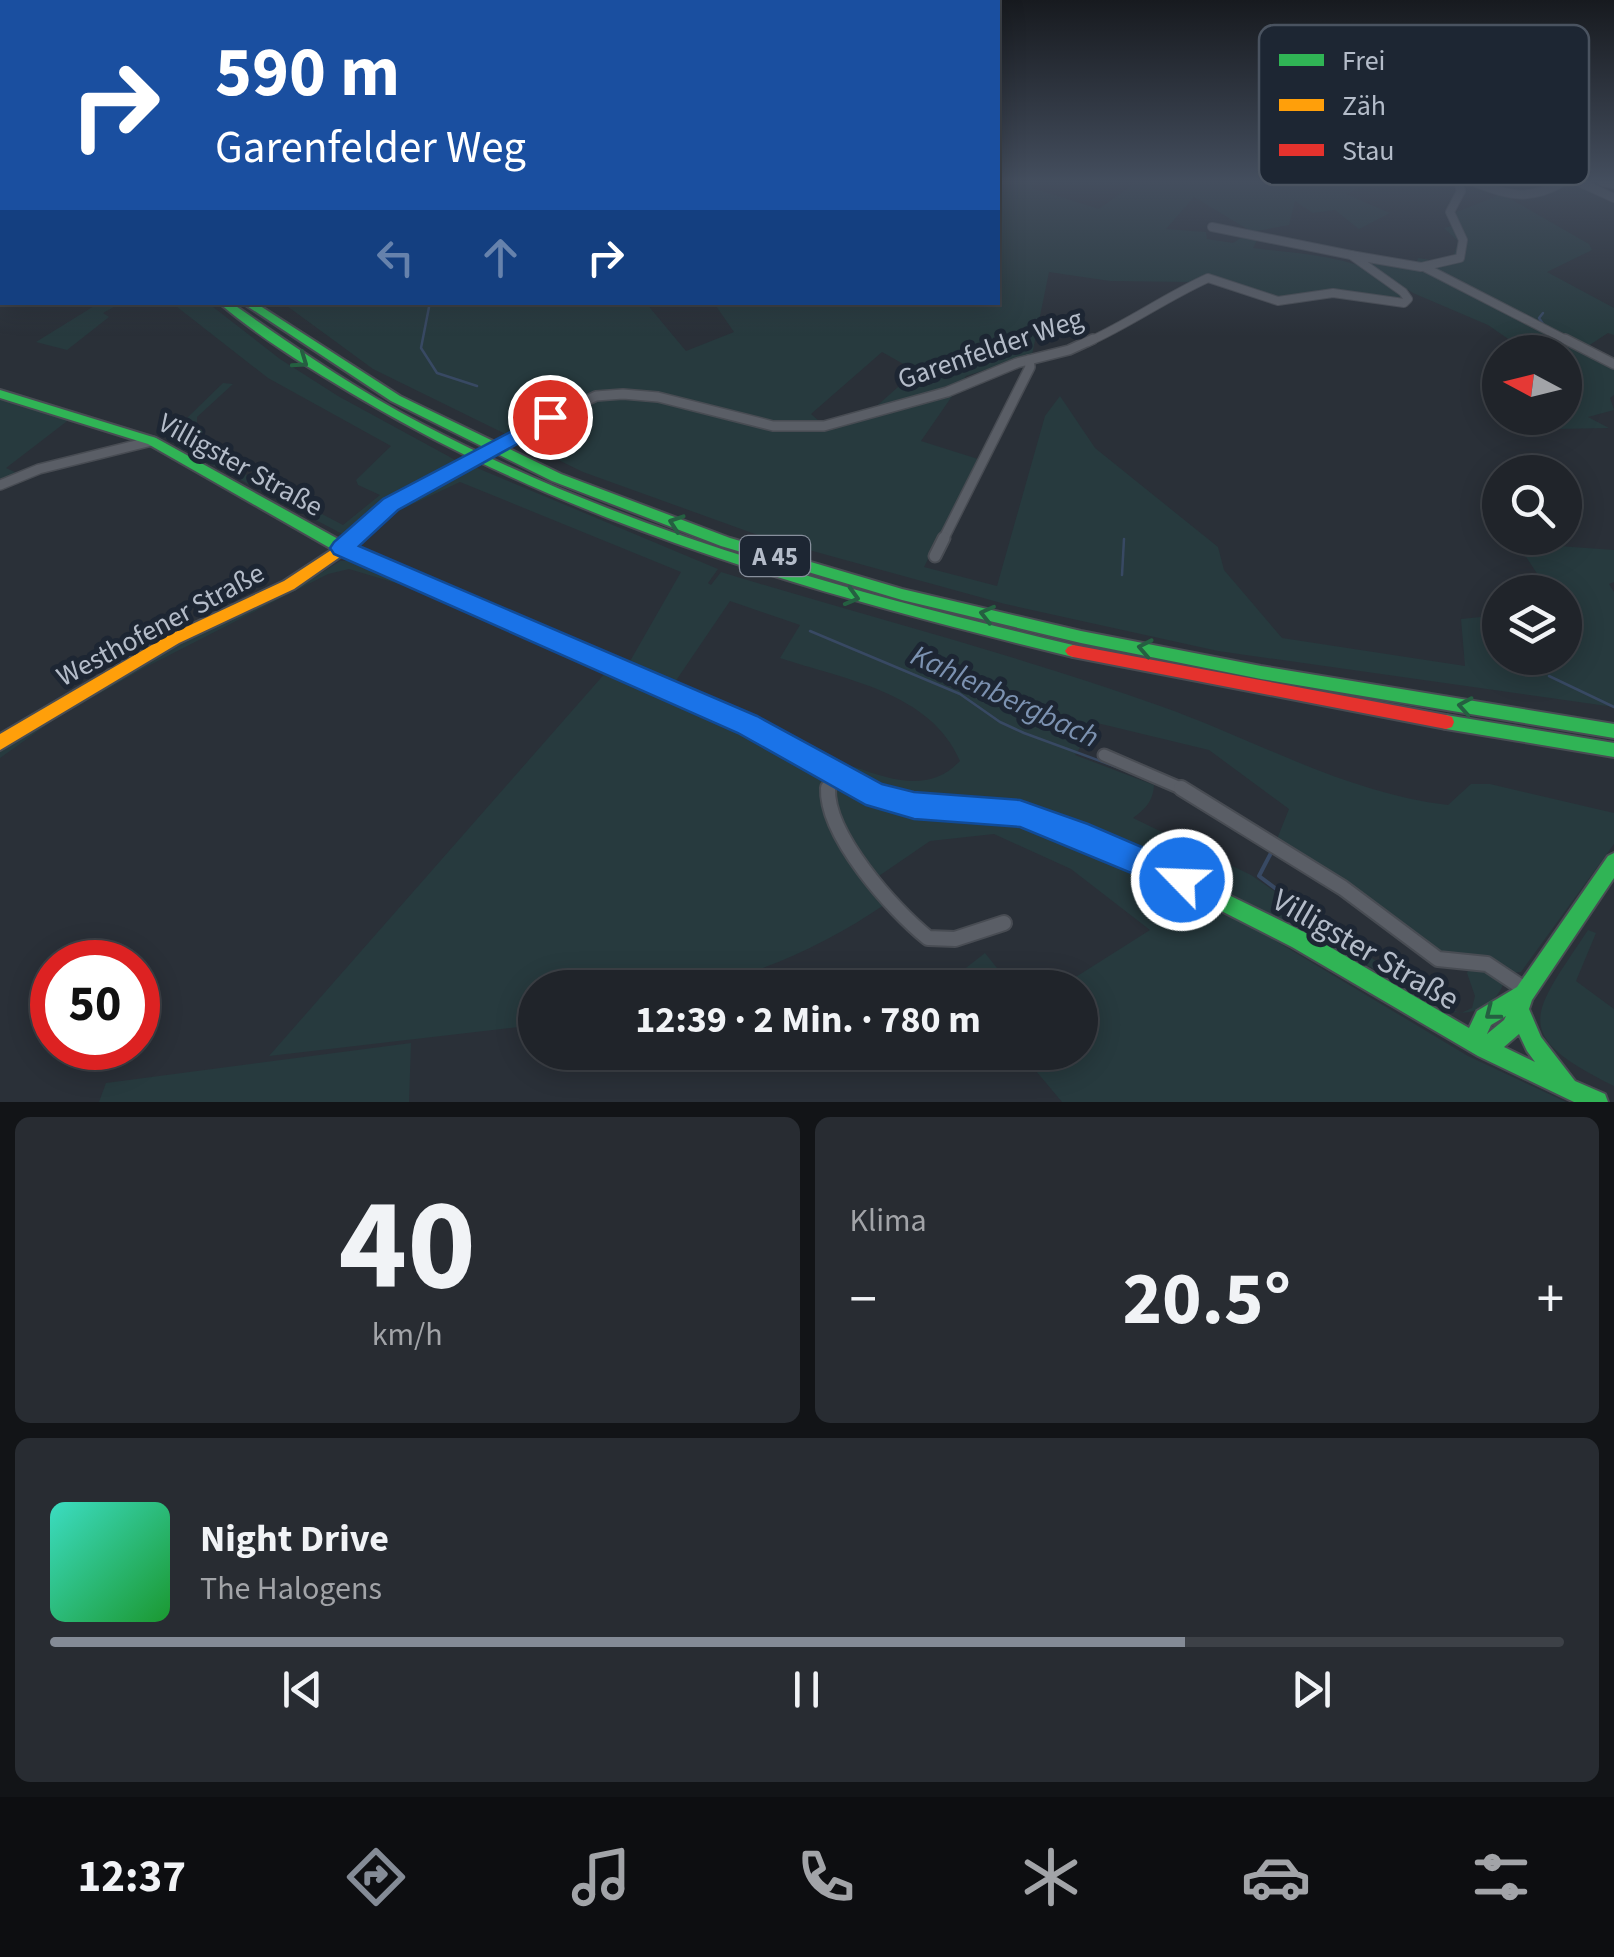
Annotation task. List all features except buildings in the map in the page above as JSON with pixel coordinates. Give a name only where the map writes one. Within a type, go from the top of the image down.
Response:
[{"type":"main road","name":"A 45","points":[[227,305],[312,368],[482,462],[751,566],[903,611],[1065,650],[1283,694],[1614,750]]},
{"type":"main road","name":"A 45","points":[[250,305],[348,374],[479,442],[606,498],[774,556],[886,590],[1082,636],[1614,731]]},
{"type":"main road","name":"Villigster Straße","points":[[0,394],[152,441],[342,548],[703,704],[896,802],[934,808],[1000,810],[1078,834],[1218,896],[1479,1046],[1597,1102]]},
{"type":"main road","name":"Westhofener Straße","points":[[0,743],[174,638],[289,585],[342,548]]},
{"type":"main road","points":[[1525,992],[1478,1023],[1479,1046],[1498,1044],[1520,1012],[1525,992],[1614,862]]},
{"type":"main road","points":[[1520,1012],[1534,1044],[1571,1090]]},
{"type":"street","points":[[1244,233],[1423,267],[1451,264],[1463,255],[1460,233]]},
{"type":"street","points":[[1333,242],[1340,253]]},
{"type":"street","name":"Garenfelder Weg","points":[[342,548],[391,504],[596,396],[633,394],[784,428],[824,426],[946,392],[980,376],[1069,350],[1132,321],[1170,295],[1205,279],[1222,280],[1278,301],[1333,293],[1407,302],[1404,291],[1356,264],[1351,256]]},
{"type":"street","points":[[1423,267],[1614,364]]},
{"type":"street","points":[[936,556],[1030,367],[1029,360]]},
{"type":"street","points":[[0,485],[40,469],[152,441]]},
{"type":"street","points":[[1104,755],[1169,780],[1343,888],[1438,959],[1487,964],[1525,992]]},
{"type":"street","points":[[833,772],[828,790],[834,823],[893,903],[929,939],[943,940],[1004,923]]},
{"type":"green space","points":[[1000,233],[1206,233],[1207,239],[1233,243],[1245,235],[1259,237],[1253,248],[1358,265],[1394,284],[1406,298],[1395,302],[1335,292],[1277,300],[1210,276],[1189,282],[1110,281],[1049,272],[1032,355],[966,376],[921,441],[978,459],[924,567],[997,586],[1045,416],[1060,396],[1095,448],[1218,547],[1224,570],[1282,638],[1465,666],[1461,619],[1482,617],[1482,675],[1582,675],[1582,575],[1538,575],[1525,555],[1582,555],[1582,548],[1614,550],[1614,582],[1609,584],[1614,592],[1614,707],[1218,651],[1005,604],[769,539],[583,472],[373,369],[287,305],[648,305],[686,351],[734,332],[715,305],[1000,305]],"holes":[[[882,352],[916,371],[870,412],[826,427],[811,414]],[[617,391],[660,395],[789,426],[789,431],[736,422],[660,401],[578,401]]]},
{"type":"green space","points":[[1450,233],[1571,233],[1592,250],[1547,272],[1614,308],[1614,335],[1608,333],[1585,348],[1582,335],[1559,335],[1416,265],[1418,258],[1437,261],[1453,257],[1458,241]]},
{"type":"green space","points":[[1358,257],[1415,266],[1552,335],[1502,335],[1413,293]]},
{"type":"green space","points":[[96,305],[117,305],[103,313],[109,317],[67,350],[36,342]]},
{"type":"green space","points":[[175,305],[211,305],[280,359],[338,396],[459,462],[383,506],[346,536],[172,442],[187,418],[223,383],[233,384],[197,417],[197,428],[204,432],[195,448],[343,525],[380,495],[358,485],[356,480],[391,446],[268,378]]},
{"type":"green space","points":[[1582,350],[1614,366],[1614,395],[1610,398],[1614,410],[1588,417],[1609,428],[1582,429]]},
{"type":"green space","points":[[0,395],[75,415],[6,468],[21,475],[0,483]]},
{"type":"green space","points":[[470,465],[718,569],[708,583],[711,585],[721,572],[998,653],[1163,707],[1338,778],[1410,799],[1448,805],[1471,784],[1490,784],[1614,813],[1614,844],[1521,972],[1510,973],[1477,957],[1448,960],[1345,886],[1275,844],[1289,809],[1209,750],[1097,723],[1075,755],[1154,785],[1148,804],[1133,818],[1251,875],[1443,1007],[1459,1012],[1443,1009],[1334,946],[1151,854],[1024,806],[942,793],[940,797],[945,802],[906,797],[848,774],[855,767],[896,779],[923,780],[948,771],[960,761],[947,738],[907,704],[857,682],[780,658],[800,625],[730,601],[673,685],[629,663],[681,572],[460,482],[400,510],[355,538],[394,505]]},
{"type":"green space","points":[[340,561],[351,561],[429,593],[349,569],[328,574],[146,667],[55,719],[0,758],[0,751],[169,648],[297,588]]},
{"type":"green space","points":[[607,671],[743,730],[863,798],[901,813],[921,816],[972,812],[1013,818],[1060,835],[1251,926],[1468,1056],[1566,1102],[1062,1102],[1035,1070],[1098,1070],[1098,970],[1087,970],[1150,930],[1071,869],[994,834],[930,841],[876,878],[884,905],[814,946],[756,970],[518,970],[518,1027],[269,1056]]},
{"type":"green space","points":[[1588,930],[1596,933],[1576,981],[1614,1009],[1614,1086],[1558,1052],[1545,1036],[1540,1021],[1553,983]]},
{"type":"green space","points":[[985,953],[998,970],[963,970]]},
{"type":"green space","points":[[1470,966],[1495,972],[1503,985],[1498,994],[1478,1010],[1462,1012],[1472,1008],[1475,996],[1467,973]]},
{"type":"green space","points":[[411,1043],[409,1102],[99,1102],[106,1083]]},
{"type":"waterway","name":"Kahlenbergbach","points":[[429,305],[421,348],[437,373],[477,386]]},
{"type":"waterway","points":[[1543,313],[1539,318],[1543,324]]},
{"type":"waterway","points":[[1122,575],[1124,539]]},
{"type":"waterway","name":"Kahlenbergbach","points":[[810,631],[960,694],[1000,722],[1024,733],[1122,769]]},
{"type":"waterway","points":[[1549,676],[1614,707]]},
{"type":"waterway","name":"Kahlenbergbach","points":[[1272,851],[1259,876],[1350,945]]},
{"type":"traffic: fast","points":[[227,305],[318,369],[418,427],[521,478],[628,522],[849,594],[1073,651]]},
{"type":"traffic: fast","points":[[251,305],[395,398],[556,478],[726,542],[902,594],[1081,637],[1261,672],[1614,731]]},
{"type":"traffic: fast","points":[[0,394],[152,441],[342,548],[559,642]]},
{"type":"traffic: fast","points":[[1446,722],[1614,750]]},
{"type":"traffic: fast","points":[[1135,858],[1299,940],[1485,1049],[1597,1102]]},
{"type":"traffic: fast","points":[[1485,1049],[1512,1027],[1524,994],[1614,862]]},
{"type":"traffic: fast","points":[[1473,1043],[1484,1018],[1524,994]]},
{"type":"traffic: fast","points":[[1520,1012],[1534,1044],[1567,1086]]},
{"type":"traffic: slow","points":[[0,743],[174,639],[289,585],[342,548]]},
{"type":"traffic: slow","points":[[559,642],[747,724],[876,795],[915,806],[1020,813],[1135,858]]},
{"type":"traffic: jam","points":[[1073,651],[1446,722]]},
{"type":"route","points":[[550,417],[391,504],[342,548],[748,724],[876,795],[914,806],[1020,813],[1182,880]]}]
